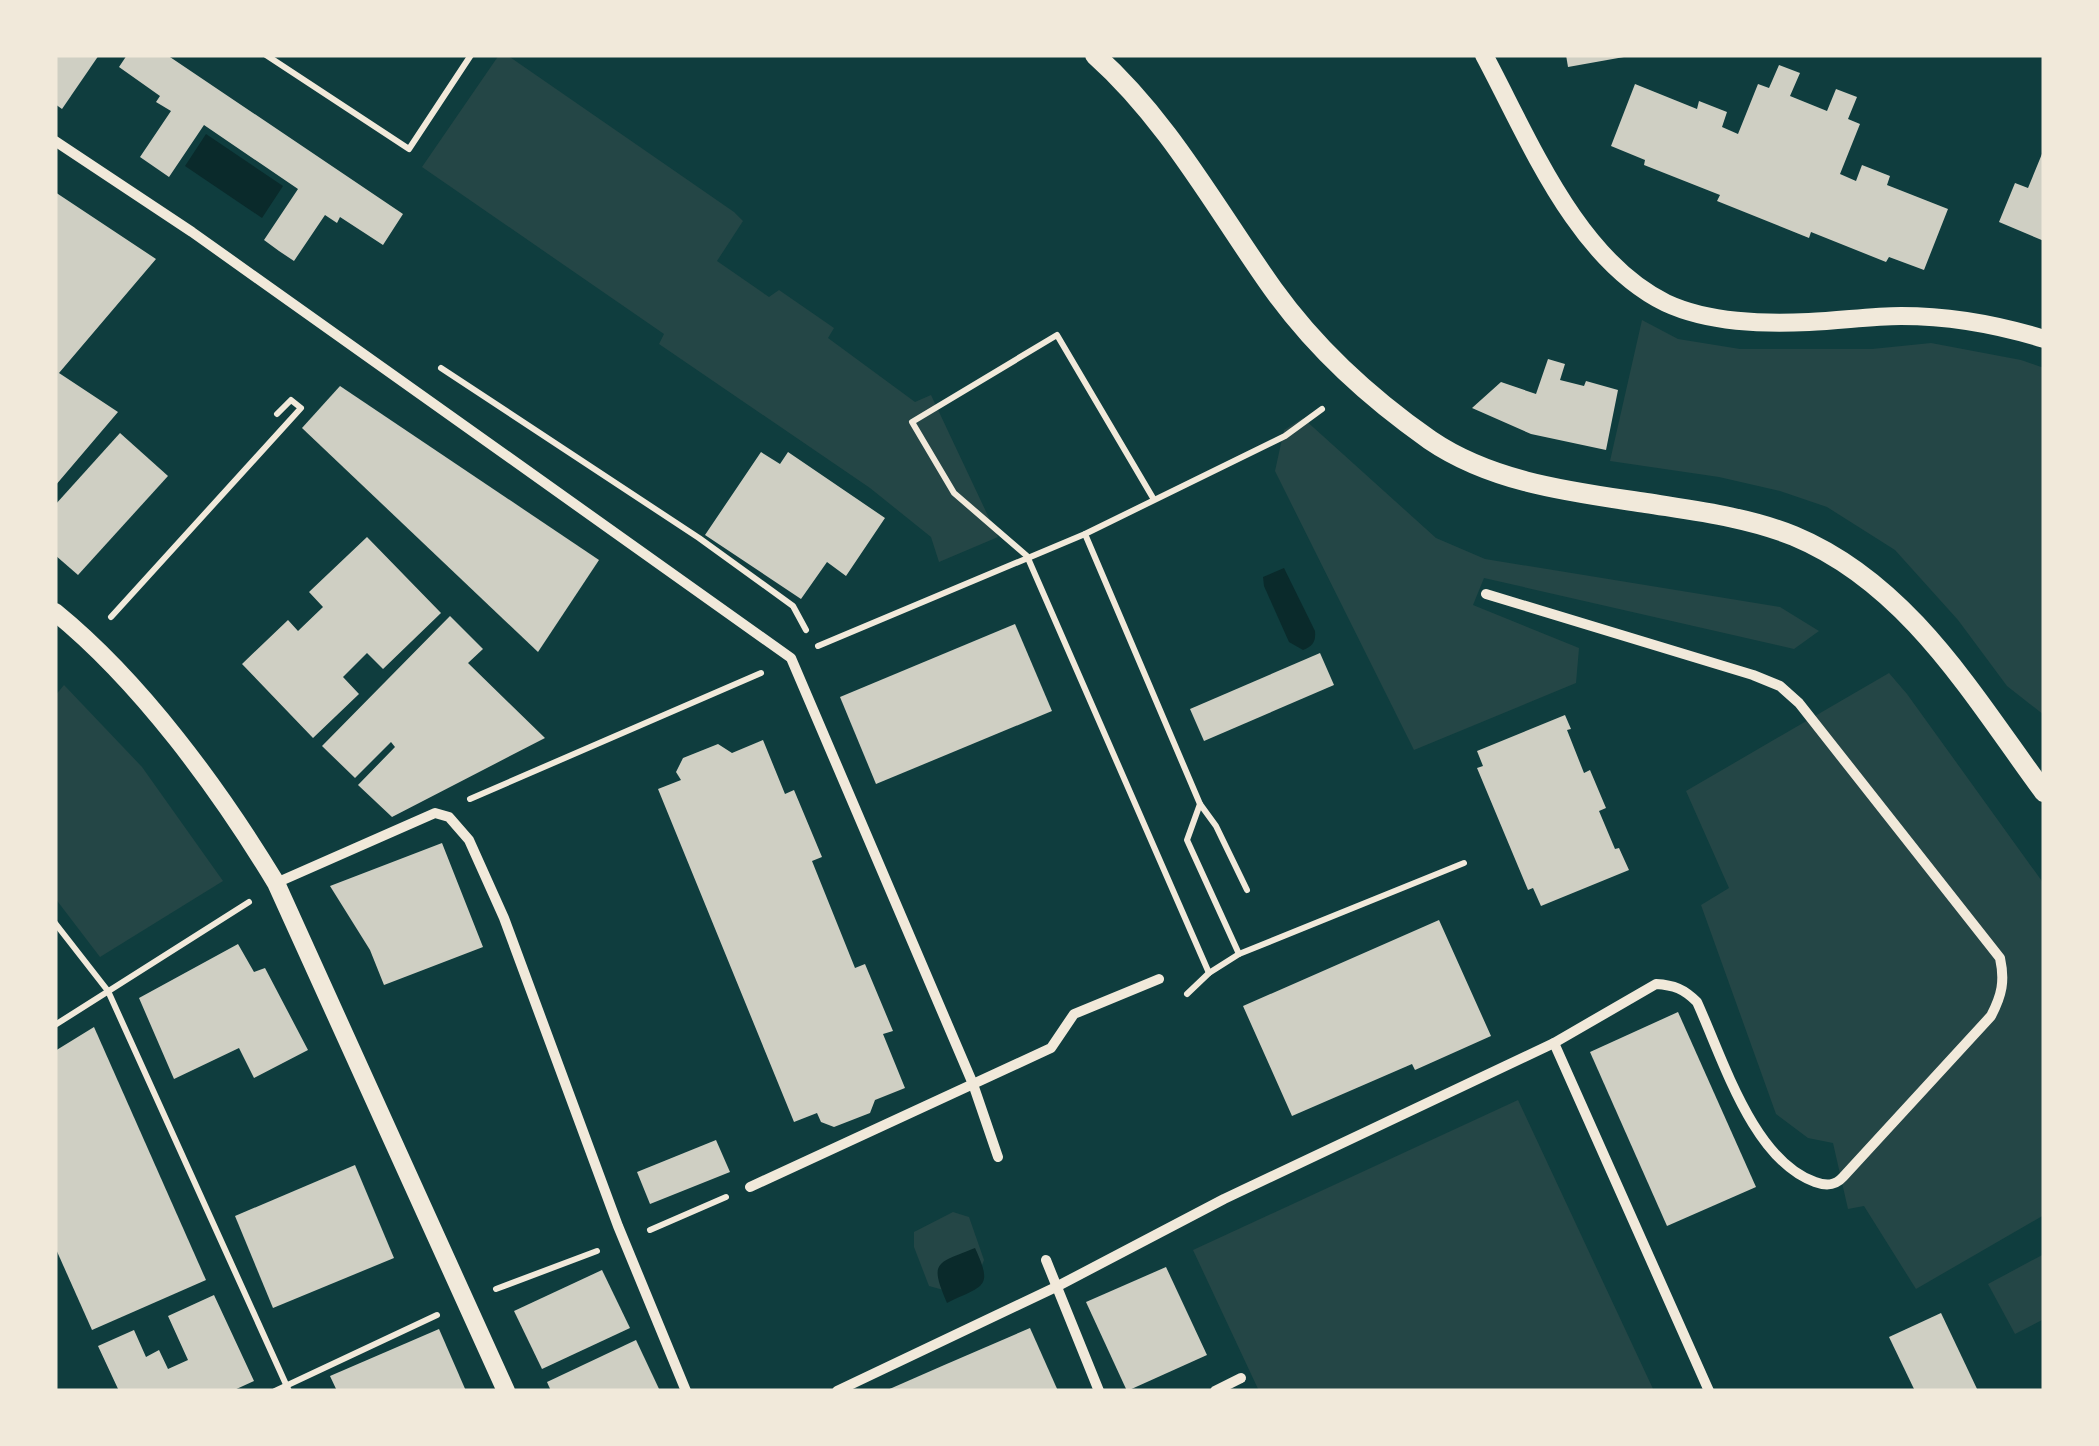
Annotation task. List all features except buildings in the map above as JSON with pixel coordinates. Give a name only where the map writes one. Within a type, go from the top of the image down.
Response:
[{"type":"main road","points":[[1095,55],[1146,105],[1297,320],[1370,395],[1434,443],[1499,473],[1564,490],[1758,524],[1827,552],[1862,573],[1917,623],[2044,792]]},
{"type":"street","points":[[1484,55],[1549,176],[1597,249],[1629,279],[1668,304],[1698,314],[1762,322],[1934,318],[2044,339]]},
{"type":"street","points":[[55,141],[192,232],[790,658],[973,1084],[998,1158]]},
{"type":"street","points":[[836,1391],[1056,1287],[1224,1199],[1554,1043],[1656,984],[1671,984],[1696,1002],[1760,1138],[1775,1158],[1793,1172],[1826,1185],[1843,1177],[1991,1016],[2001,998],[2004,978],[2000,958],[1799,702],[1780,686],[1486,594]]},
{"type":"street","points":[[55,612],[87,638],[180,744],[228,808],[276,884],[506,1391]]},
{"type":"street","points":[[276,884],[435,813],[448,817],[468,840],[504,918],[618,1226],[686,1391]]},
{"type":"street","points":[[750,1187],[1051,1048],[1074,1014],[1159,979]]},
{"type":"street","points":[[1554,1043],[1710,1391]]},
{"type":"street","points":[[1046,1260],[1099,1391]]},
{"type":"street","points":[[1215,1391],[1242,1378]]},
{"type":"path","points":[[266,55],[408,149],[472,55]]},
{"type":"path","points":[[1154,498],[1057,335],[912,422],[954,492],[1026,556],[1208,973]]},
{"type":"path","points":[[110,618],[301,408],[290,400],[277,414]]},
{"type":"path","points":[[825,644],[1085,534],[1285,436],[1322,409]]},
{"type":"path","points":[[1085,534],[1200,804],[1216,826],[1246,890]]},
{"type":"path","points":[[470,800],[763,672]]},
{"type":"path","points":[[1200,804],[1187,840],[1239,954]]},
{"type":"path","points":[[1179,1003],[1208,973],[1239,954],[1464,863]]},
{"type":"path","points":[[55,1025],[254,899]]},
{"type":"path","points":[[55,923],[108,991],[287,1388]]},
{"type":"path","points":[[653,1228],[750,1187]]},
{"type":"path","points":[[504,1286],[603,1248]]},
{"type":"path","points":[[275,1391],[432,1318]]},
{"type":"shaded area","points":[[499,55],[507,55],[734,212],[743,221],[717,261],[769,297],[779,290],[834,328],[828,338],[915,402],[931,395],[998,537],[939,562],[931,537],[870,488],[659,344],[664,334],[422,167]]},
{"type":"shaded area","points":[[206,134],[283,186],[262,218],[185,166]]},
{"type":"shaded area","points":[[1642,320],[1678,339],[1740,349],[1872,349],[1931,343],[2044,368],[2044,715],[2007,686],[1958,620],[1895,550],[1827,507],[1719,477],[1610,461]]},
{"type":"shaded area","points":[[1303,418],[1436,538],[1485,559],[1780,607],[1819,631],[1794,649],[1484,578],[1473,605],[1579,648],[1576,683],[1414,750],[1275,471],[1284,430]]},
{"type":"shaded area","points":[[1284,568],[1315,631],[1313,643],[1303,650],[1289,642],[1264,586],[1263,577]]},
{"type":"shaded area","points":[[1889,673],[2044,884],[2044,1215],[1916,1289],[1864,1206],[1848,1209],[1833,1143],[1808,1138],[1776,1114],[1701,905],[1729,888],[1686,791]]},
{"type":"shaded area","points":[[64,685],[142,767],[223,881],[100,957],[55,898],[55,696]]},
{"type":"shaded area","points":[[1518,1100],[1654,1391],[1259,1391],[1193,1250]]},
{"type":"shaded area","points":[[953,1212],[969,1217],[984,1260],[974,1286],[958,1294],[929,1286],[914,1247],[914,1232]]},
{"type":"shaded area","points":[[975,1248],[984,1271],[982,1284],[947,1303],[938,1279],[940,1266]]},
{"type":"shaded area","points":[[2044,1254],[2044,1319],[2015,1334],[1988,1284]]}]
